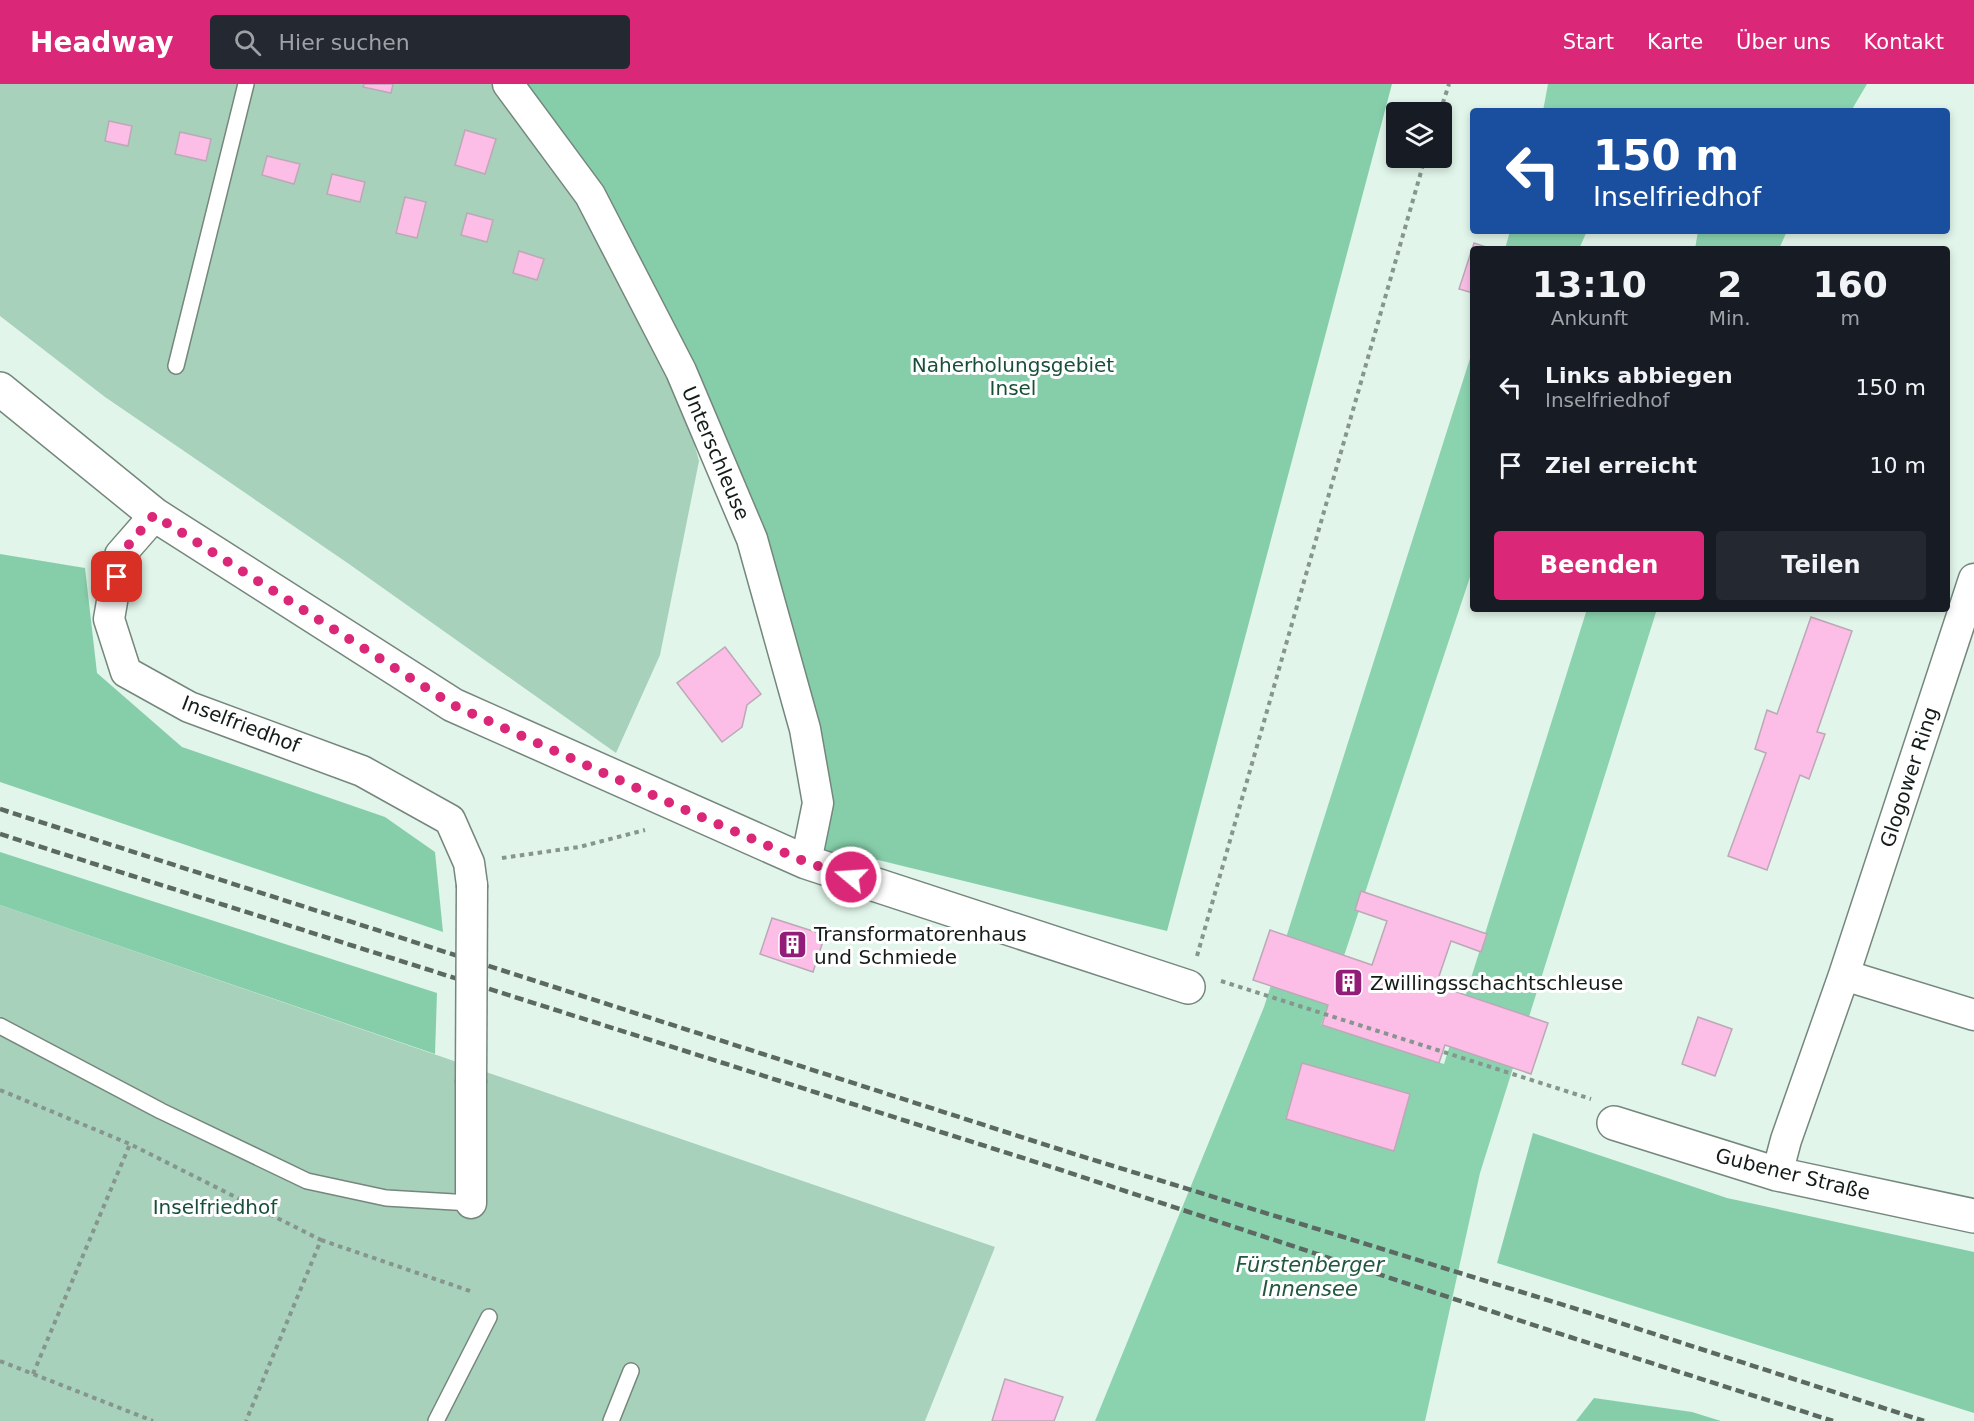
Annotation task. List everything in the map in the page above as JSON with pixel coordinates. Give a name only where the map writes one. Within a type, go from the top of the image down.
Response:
[{"type":"main road","points":[[0,389],[154,515],[453,705],[806,862],[1204,984]]},
{"type":"main road","name":"Gubener Straße","points":[[1604,1111],[1777,1174],[1974,1216]]},
{"type":"street","name":"Unterschleuse","points":[[508,84],[590,195],[681,371],[752,539],[805,729],[818,803],[806,862]]},
{"type":"street","name":"Inselfriedhof","points":[[154,515],[120,555],[110,620],[126,672],[189,707],[362,771],[450,820],[470,874],[471,1203]]},
{"type":"street","name":"Glogower Ring","points":[[1777,1174],[1786,1140],[1844,975],[1974,579]]},
{"type":"street","points":[[1844,975],[1974,1015]]},
{"type":"lane","points":[[176,366],[246,84]]},
{"type":"lane","name":"Inselfriedhof","points":[[0,1026],[161,1111],[307,1181],[386,1198],[471,1203]]},
{"type":"lane","points":[[436,1421],[489,1317]]},
{"type":"lane","points":[[611,1421],[631,1371]]},
{"type":"path","points":[[1443,102],[1449,84]]},
{"type":"path","points":[[1422,168],[1204,984],[1604,1111]]},
{"type":"path","points":[[470,874],[649,829]]},
{"type":"path","points":[[0,1090],[130,1144],[321,1240],[473,1292]]},
{"type":"path","points":[[33,1374],[130,1144]]},
{"type":"path","points":[[246,1421],[321,1240]]},
{"type":"path","points":[[0,1361],[153,1421]]},
{"type":"green space","points":[[0,84],[497,84],[584,203],[675,374],[699,461],[660,655],[616,753],[349,564],[105,397],[0,316]]},
{"type":"green space","name":"Naherholungsgebiet Insel","points":[[522,84],[1392,84],[1167,931],[862,856],[824,852],[828,806],[690,362],[605,191]]},
{"type":"green space","points":[[0,554],[85,568],[97,673],[182,747],[385,817],[435,852],[443,932],[0,782]]},
{"type":"green space","points":[[0,852],[437,993],[435,1054],[0,905]]},
{"type":"green space","name":"Inselfriedhof","points":[[0,905],[995,1247],[925,1421],[0,1421]]},
{"type":"green space","points":[[1533,1133],[1727,1198],[1974,1252],[1974,1413],[1497,1263]]},
{"type":"green space","points":[[1594,1398],[1692,1412],[1721,1421],[1576,1421]]},
{"type":"water","points":[[1548,84],[1867,84],[1853,108],[1544,108]]},
{"type":"water","points":[[1509,234],[1586,234],[1580,246],[1506,246]]},
{"type":"water","points":[[1698,234],[1786,234],[1780,246],[1696,246]]},
{"type":"water","name":"Fürstenberger Innensee","points":[[1470,358],[1470,577],[1321,1025],[1444,1064],[1586,612],[1656,612],[1480,1173],[1425,1421],[1095,1421],[1264,1007]]},
{"type":"building","points":[[364,84],[393,84],[391,93],[363,87]]},
{"type":"building","points":[[109,121],[132,126],[128,146],[105,141]]},
{"type":"building","points":[[465,130],[496,139],[485,174],[455,165]]},
{"type":"building","points":[[180,132],[211,139],[206,161],[175,154]]},
{"type":"building","points":[[267,156],[300,164],[294,184],[262,175]]},
{"type":"building","points":[[332,174],[365,182],[360,202],[327,194]]},
{"type":"building","points":[[405,197],[426,202],[417,238],[396,233]]},
{"type":"building","points":[[467,213],[493,220],[487,242],[461,235]]},
{"type":"building","points":[[519,251],[544,259],[537,280],[513,273]]},
{"type":"building","points":[[1470,255],[1470,292],[1459,289]]},
{"type":"building","points":[[1811,617],[1852,631],[1817,732],[1825,734],[1809,779],[1800,775],[1767,870],[1728,856],[1766,753],[1755,749],[1767,710],[1777,714]]},
{"type":"building","points":[[725,647],[761,694],[747,705],[742,727],[722,742],[677,683]]},
{"type":"building","name":"Zwillingsschachtschleuse","points":[[1361,891],[1487,934],[1481,952],[1451,941],[1436,985],[1548,1023],[1531,1074],[1445,1045],[1439,1063],[1322,1025],[1328,1005],[1253,980],[1270,930],[1372,965],[1387,921],[1355,910]]},
{"type":"building","name":"Transformatorenhaus und Schmiede","points":[[772,918],[825,935],[813,972],[760,954]]},
{"type":"building","points":[[1698,1017],[1732,1029],[1715,1076],[1682,1064]]},
{"type":"building","points":[[1302,1063],[1410,1094],[1394,1151],[1286,1119]]},
{"type":"building","points":[[1005,1379],[1063,1397],[1054,1421],[992,1421]]},
{"type":"railway","points":[[0,809],[1068,1152],[1583,1311],[1924,1421]]},
{"type":"railway","points":[[0,834],[1061,1170],[1833,1421]]},
{"type":"place","name":"Transformatorenhaus und Schmiede","points":[[793,945]]},
{"type":"place","name":"Zwillingsschachtschleuse","points":[[1349,983]]},
{"type":"route","points":[[117,577],[120,555],[154,515],[453,705],[699,816],[806,862],[851,877]]}]
